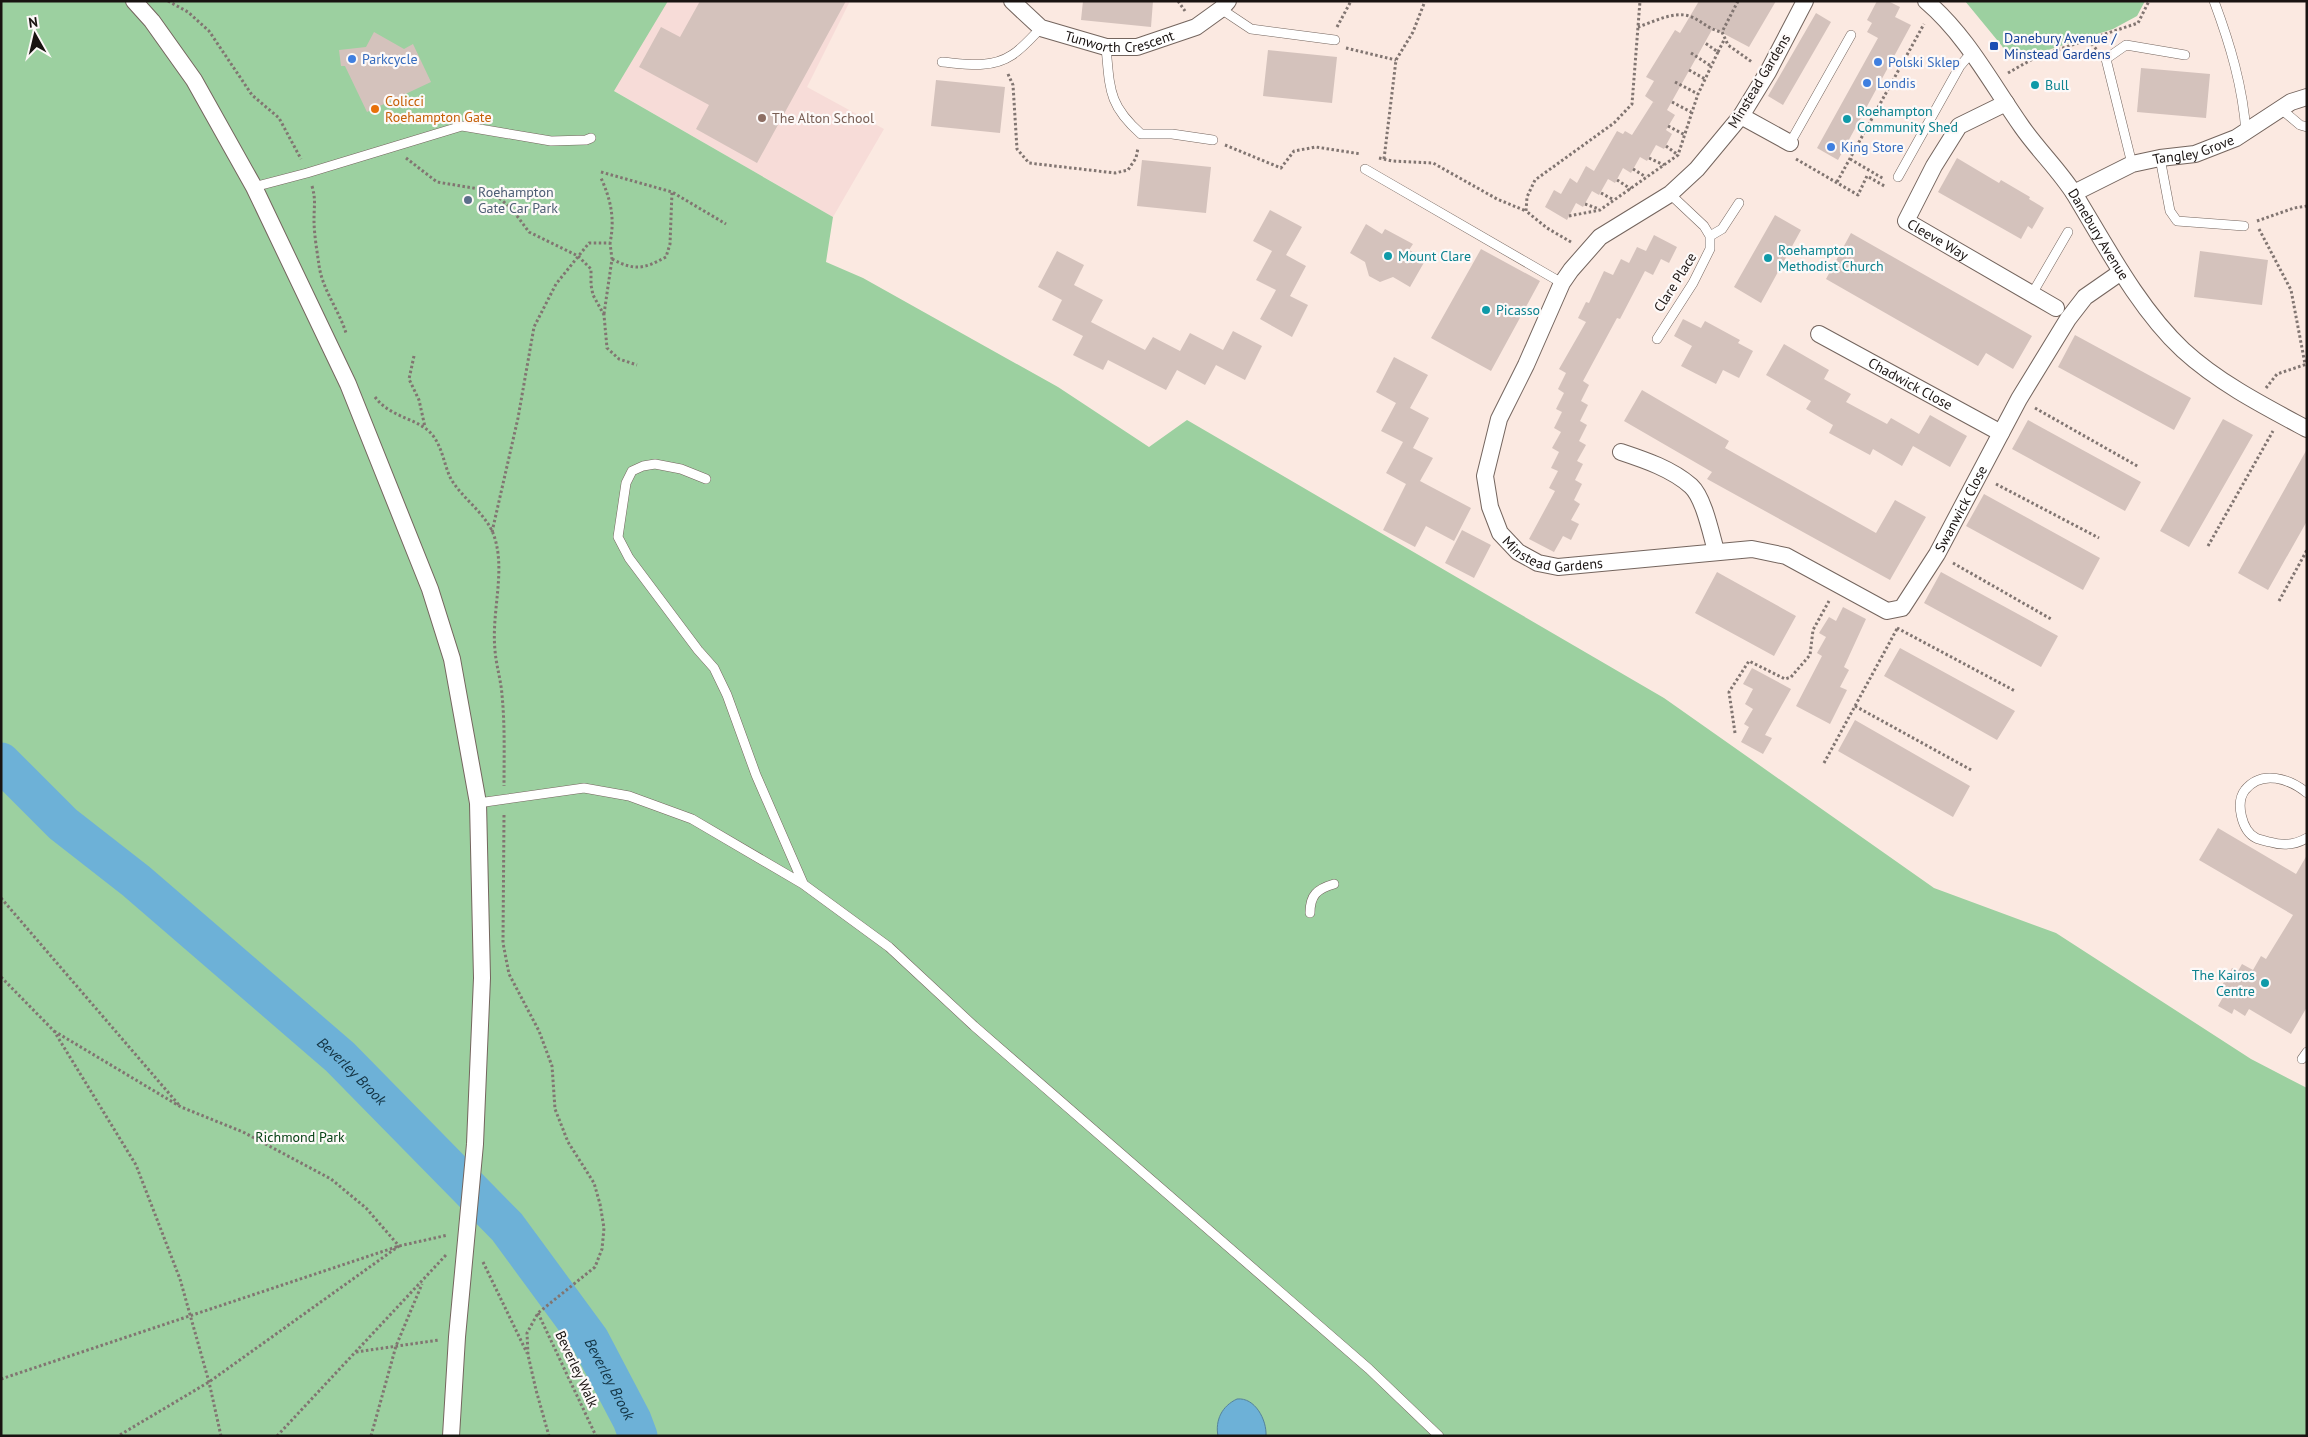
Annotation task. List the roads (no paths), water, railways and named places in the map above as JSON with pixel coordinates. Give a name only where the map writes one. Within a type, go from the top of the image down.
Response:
[{"type":"street","points":[[134,1],[152,21],[194,80],[254,187],[348,384],[430,590],[452,659],[478,803],[482,978],[475,1144],[457,1337],[451,1436]]},
{"type":"street","name":"Tunworth Crescent","points":[[1012,1],[1041,28],[1106,47],[1137,47],[1171,37],[1196,27],[1225,5]]},
{"type":"street","name":"Minstead Gardens","points":[[1805,1],[1768,72],[1741,116],[1697,168],[1670,194],[1600,236],[1562,283],[1526,365],[1499,419],[1485,476],[1490,507],[1500,533],[1518,552],[1538,562],[1558,567],[1752,549],[1786,556],[1887,611],[1902,608]]},
{"type":"street","name":"Danebury Avenue","points":[[1930,6],[1957,30],[2044,157],[2074,194],[2121,272],[2159,324],[2182,349],[2214,375],[2258,403],[2307,429]]},
{"type":"street","name":"Tangley Grove","points":[[2074,194],[2132,164],[2160,158],[2195,154],[2246,133],[2291,102],[2307,97]]},
{"type":"street","name":"Cleeve Way","points":[[2006,103],[1959,126],[1934,166],[1906,221],[2056,308]]},
{"type":"street","points":[[1741,116],[1790,149]]},
{"type":"street","name":"Swanwick Close","points":[[1902,608],[1937,554],[2001,433],[2068,318],[2086,297],[2121,272]]},
{"type":"street","name":"Chadwick Close","points":[[1819,334],[2001,433]]},
{"type":"street","points":[[1621,452],[1654,463],[1692,487],[1704,511],[1716,551]]},
{"type":"lane","points":[[2214,1],[2229,41],[2244,108],[2246,133]]},
{"type":"lane","points":[[1225,5],[1251,29],[1335,40]]},
{"type":"lane","points":[[942,62],[993,64],[1012,56],[1041,28]]},
{"type":"lane","points":[[1790,149],[1851,35]]},
{"type":"lane","points":[[2132,164],[2106,59],[2126,46],[2185,55]]},
{"type":"lane","points":[[1106,47],[1110,82],[1116,107],[1140,134],[1172,134],[1213,140]]},
{"type":"lane","points":[[1898,177],[1960,66],[1972,52]]},
{"type":"lane","points":[[2281,109],[2300,125],[2307,127]]},
{"type":"lane","points":[[254,187],[462,126],[551,141],[586,140],[591,138]]},
{"type":"lane","points":[[2160,158],[2170,211],[2176,221],[2244,226]]},
{"type":"lane","points":[[1365,170],[1562,283]]},
{"type":"lane","points":[[1670,194],[1696,217],[1710,236],[1722,230],[1739,203]]},
{"type":"lane","points":[[2032,294],[2068,232]]},
{"type":"lane","name":"Clare Place","points":[[1657,338],[1705,263],[1710,249],[1710,236]]},
{"type":"lane","points":[[706,479],[681,469],[655,464],[643,466],[632,471],[626,483],[618,537],[629,558],[698,650],[714,668],[727,695],[756,775],[803,884]]},
{"type":"lane","points":[[2307,793],[2292,782],[2276,777],[2257,781],[2245,790],[2240,802],[2243,824],[2254,838],[2281,845],[2299,842],[2307,838]]},
{"type":"lane","points":[[478,803],[584,788],[629,796],[692,819],[803,884],[889,947],[974,1026],[1369,1369],[1439,1436]]},
{"type":"lane","points":[[1310,913],[1311,898],[1315,893],[1319,889],[1334,884]]},
{"type":"water","points":[[1237,1399],[1249,1402],[1259,1411],[1266,1430],[1266,1436],[1218,1436],[1217,1430],[1221,1414],[1227,1405]]},
{"type":"waterway","name":"Beverley Brook","points":[[1,762],[63,824],[136,881],[340,1057],[507,1227],[590,1340],[632,1420],[638,1436]]},
{"type":"place","name":"Danebury Avenue / Minstead Gardens","points":[[1994,46]]},
{"type":"place","name":"Parkcycle","points":[[352,59]]},
{"type":"place","name":"Polski Sklep","points":[[1878,62]]},
{"type":"place","name":"Londis","points":[[1867,83]]},
{"type":"place","name":"Bull","points":[[2035,85]]},
{"type":"place","name":"Colicci Roehampton Gate","points":[[375,109]]},
{"type":"place","name":"The Alton School","points":[[762,118]]},
{"type":"place","name":"Roehampton Community Shed","points":[[1847,119]]},
{"type":"place","name":"King Store","points":[[1831,147]]},
{"type":"place","name":"Roehampton Gate Car Park","points":[[468,200]]},
{"type":"place","name":"Mount Clare","points":[[1388,256]]},
{"type":"place","name":"Roehampton Methodist Church","points":[[1768,258]]},
{"type":"place","name":"Picasso","points":[[1486,310]]},
{"type":"place","name":"The Kairos Centre","points":[[2265,983]]},
{"type":"park label","name":"Richmond Park","points":[[300,1137]]}]
